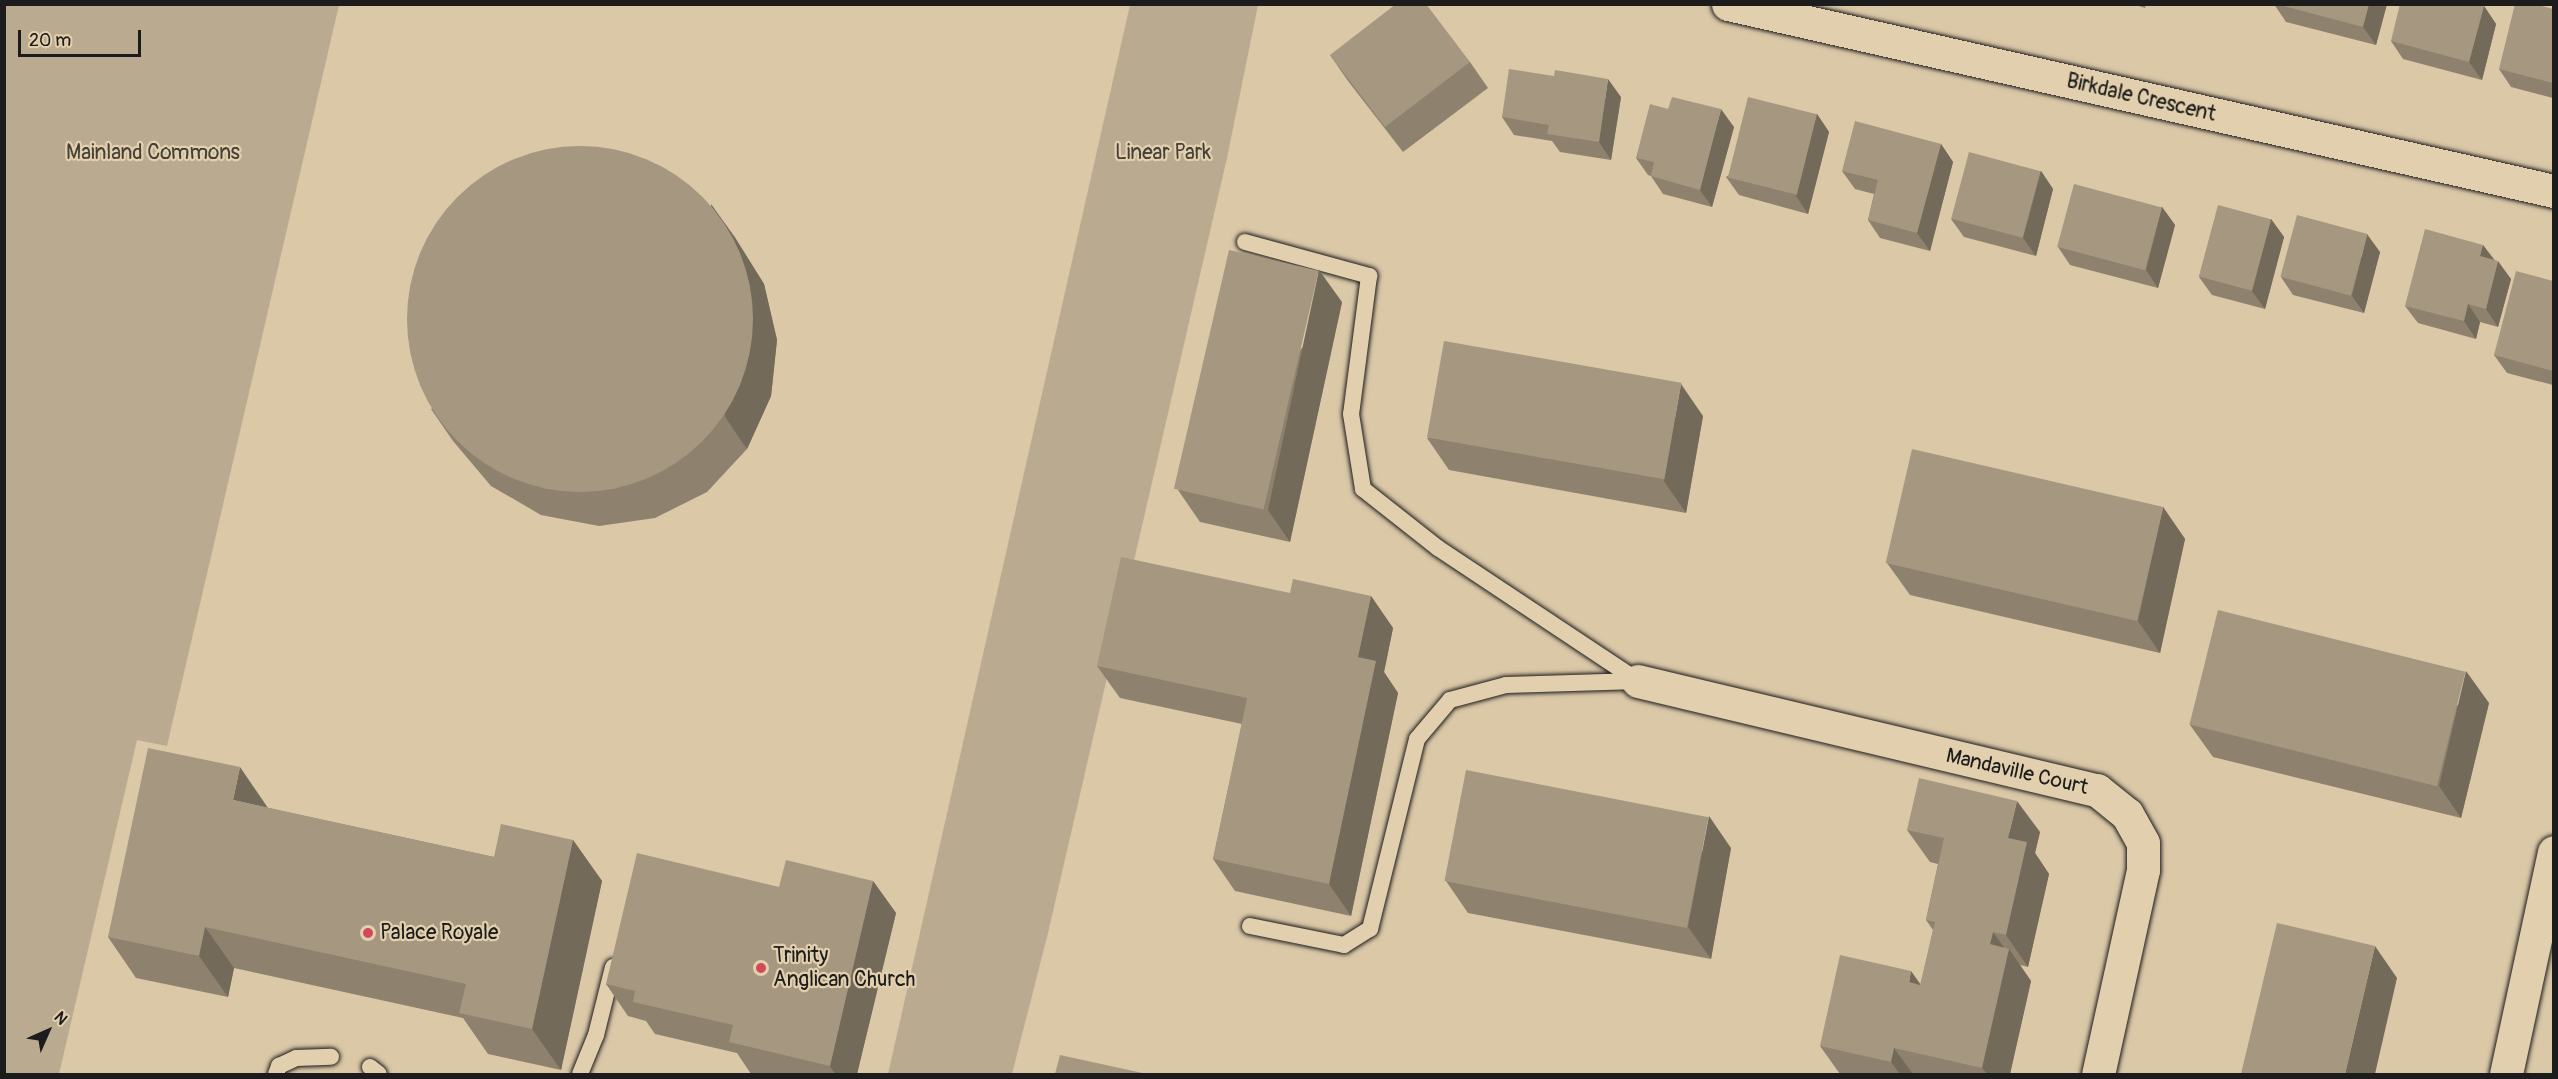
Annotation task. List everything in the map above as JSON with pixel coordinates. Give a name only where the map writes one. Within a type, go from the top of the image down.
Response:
[{"type":"street","name":"Birkdale Crescent","points":[[1728,4],[2553,191]]},
{"type":"street","name":"Mandaville Court","points":[[1638,681],[2097,790],[2127,814],[2143,843],[2143,870],[2098,1074]]},
{"type":"street","points":[[2506,1074],[2553,852]]},
{"type":"lane","points":[[1245,242],[1369,276],[1351,414],[1363,489],[1438,548],[1638,681]]},
{"type":"lane","points":[[1250,926],[1344,945],[1370,929],[1417,739],[1450,700],[1506,685],[1638,681]]},
{"type":"lane","points":[[580,1074],[596,1035],[616,954]]},
{"type":"lane","points":[[276,1074],[279,1066],[296,1058],[331,1057]]},
{"type":"green space","name":"Mainland Commons","points":[[5,4],[339,5],[167,746],[137,740],[59,1074],[5,1074]]},
{"type":"green space","name":"Linear Park","points":[[1130,5],[1258,5],[1227,158],[1048,933],[1012,1074],[888,1074]]},
{"type":"building","points":[[1396,4],[1426,4],[1470,62],[1385,127],[1330,55]]},
{"type":"building","points":[[2276,4],[2369,4],[2363,27]]},
{"type":"building","points":[[2400,4],[2477,4],[2484,6],[2469,62],[2391,41]]},
{"type":"building","points":[[2515,4],[2535,4],[2553,9],[2553,83],[2499,69]]},
{"type":"building","points":[[1509,69],[1554,76],[1555,70],[1608,79],[1599,142],[1547,134],[1549,125],[1502,117]]},
{"type":"building","points":[[1672,97],[1721,109],[1700,190],[1651,176],[1654,162],[1636,158],[1650,104],[1668,109]]},
{"type":"building","points":[[1748,97],[1817,114],[1797,195],[1728,178]]},
{"type":"building","points":[[1855,121],[1941,144],[1917,233],[1868,220],[1878,180],[1842,171]]},
{"type":"building","points":[[563,146],[597,146],[630,153],[662,166],[703,196],[724,223],[740,253],[750,285],[753,319],[750,353],[740,385],[724,415],[703,442],[662,472],[630,485],[597,492],[563,492],[530,485],[498,472],[470,453],[446,429],[427,401],[414,369],[407,336],[407,302],[414,269],[427,237],[446,209],[470,185],[498,166],[530,153]]},
{"type":"building","points":[[1969,152],[2040,171],[2023,238],[1951,219]]},
{"type":"building","points":[[2074,184],[2162,208],[2145,270],[2057,247]]},
{"type":"building","points":[[2218,205],[2271,219],[2252,291],[2199,276]]},
{"type":"building","points":[[2297,215],[2368,234],[2351,296],[2280,277]]},
{"type":"building","points":[[2425,229],[2483,245],[2480,256],[2498,261],[2486,309],[2468,304],[2464,321],[2405,306]]},
{"type":"building","points":[[1229,250],[1319,271],[1264,509],[1174,489]]},
{"type":"building","points":[[2516,271],[2553,281],[2553,371],[2494,355]]},
{"type":"building","points":[[1444,341],[1681,383],[1664,479],[1427,438]]},
{"type":"building","points":[[1912,449],[2163,507],[2137,621],[1886,563]]},
{"type":"building","points":[[1121,557],[1290,593],[1293,579],[1371,596],[1358,657],[1376,661],[1329,884],[1213,859],[1247,698],[1097,666]]},
{"type":"building","points":[[2218,610],[2465,672],[2437,786],[2189,724]]},
{"type":"building","name":"Palace Royale","points":[[148,748],[240,767],[233,800],[494,857],[501,824],[573,840],[532,1029],[459,1013],[466,984],[205,927],[199,956],[108,937]]},
{"type":"building","points":[[1466,770],[1708,817],[1687,928],[1444,881]]},
{"type":"building","points":[[1919,778],[2017,801],[2008,838],[2027,842],[2006,935],[1993,932],[1990,944],[2009,949],[1982,1068],[1894,1048],[1891,1062],[1820,1046],[1840,955],[1911,971],[1909,982],[1920,985],[1935,922],[1926,920],[1944,838],[1907,830]]},
{"type":"building","name":"Trinity Anglican Church","points":[[637,853],[779,887],[786,860],[873,881],[830,1066],[729,1042],[733,1025],[633,1002],[635,991],[606,984]]},
{"type":"building","points":[[2277,923],[2375,946],[2345,1074],[2241,1074]]},
{"type":"building","points":[[1060,1055],[1147,1074],[1055,1074]]},
{"type":"place","name":"Palace Royale","points":[[368,933]]},
{"type":"place","name":"Trinity Anglican Church","points":[[761,968]]}]
